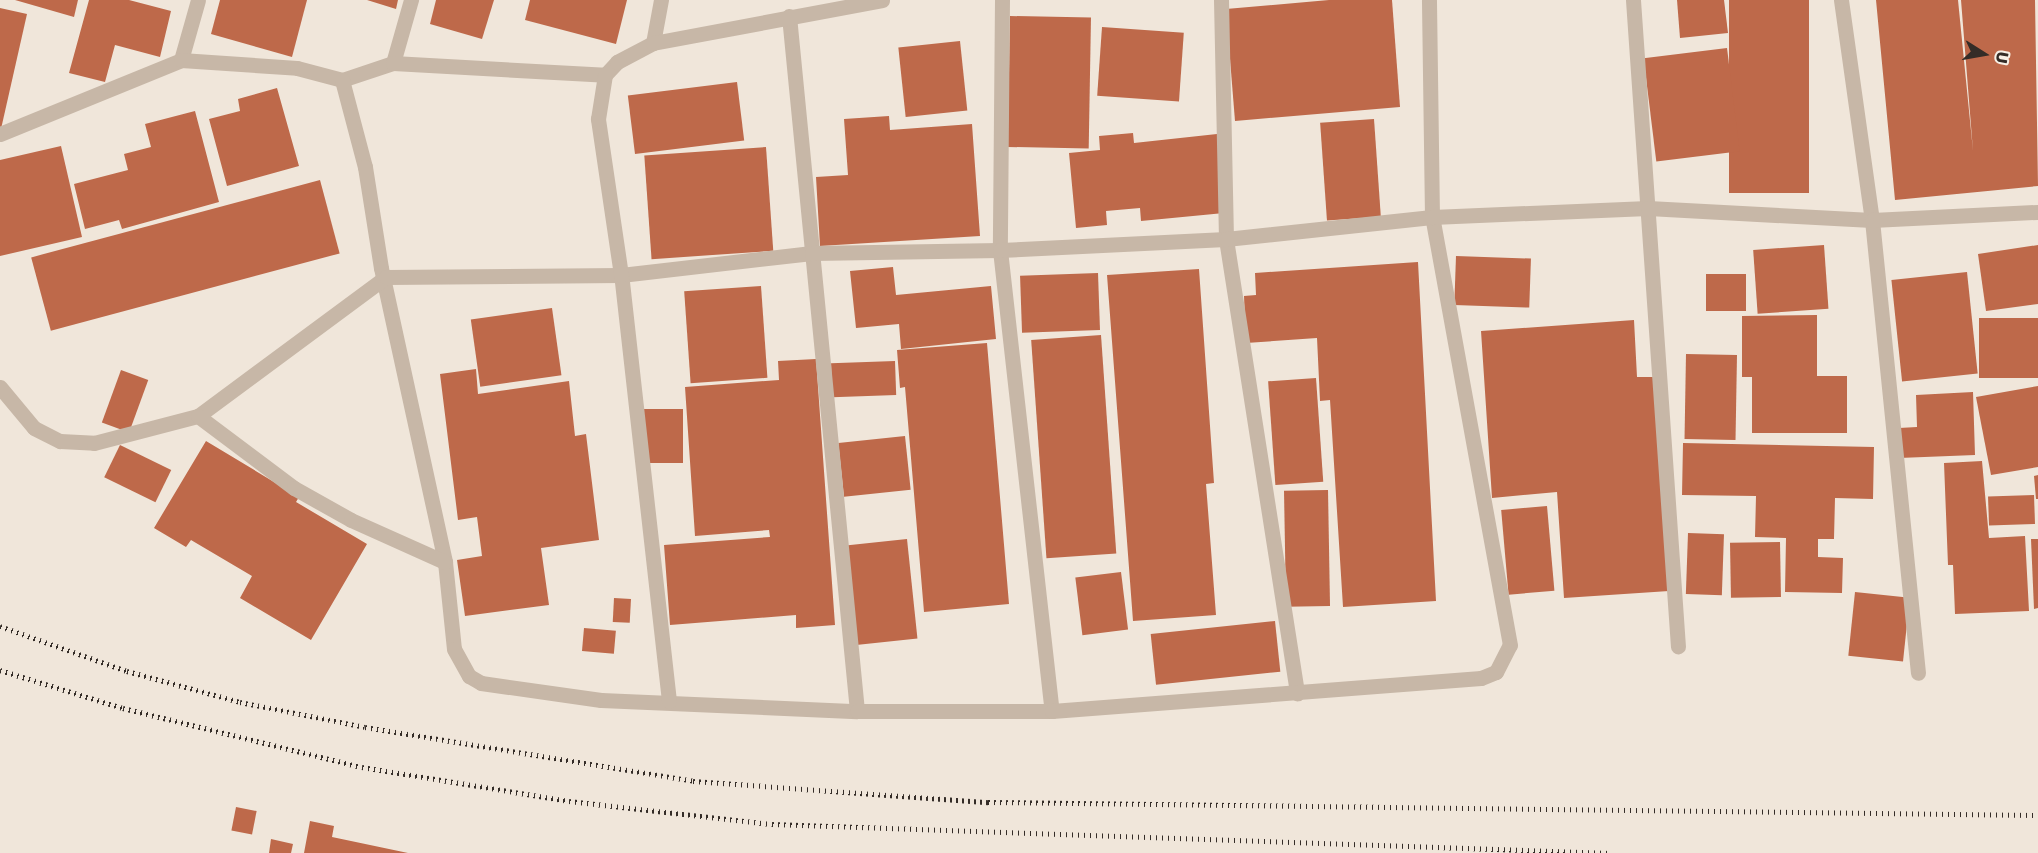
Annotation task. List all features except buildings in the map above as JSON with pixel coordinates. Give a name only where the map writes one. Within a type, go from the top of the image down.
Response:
[{"type":"street","points":[[182,60],[198,0]]},
{"type":"street","points":[[393,63],[411,0]]},
{"type":"street","points":[[653,43],[661,0]]},
{"type":"street","points":[[669,702],[621,276],[598,119],[605,75],[617,62],[653,43],[882,0]]},
{"type":"street","points":[[1002,0],[1000,250],[1052,711]]},
{"type":"street","points":[[1221,0],[1226,239],[1297,693]]},
{"type":"street","points":[[342,80],[365,166],[381,268],[386,277],[445,562],[454,649],[469,676],[500,688],[601,700],[857,711],[1052,711],[1297,693],[1481,678],[1496,672],[1510,645],[1432,217],[1430,0]]},
{"type":"street","points":[[1633,0],[1678,646]]},
{"type":"street","points":[[1841,0],[1872,220],[1918,673]]},
{"type":"street","points":[[789,16],[857,711]]},
{"type":"street","points":[[0,134],[182,60],[297,68],[342,80],[393,63],[605,75]]},
{"type":"street","points":[[0,387],[34,428],[60,441],[94,443],[198,416],[386,277],[621,276],[812,253],[1000,250],[1226,239],[1432,217],[1648,208],[1872,220],[2038,212]]},
{"type":"street","points":[[198,416],[294,488],[351,520],[445,562]]},
{"type":"railway","points":[[0,626],[127,671],[240,702],[365,727],[693,781],[988,802],[2038,815]]},
{"type":"railway","points":[[0,670],[123,708],[362,767],[569,801],[772,824],[1610,853]]}]
